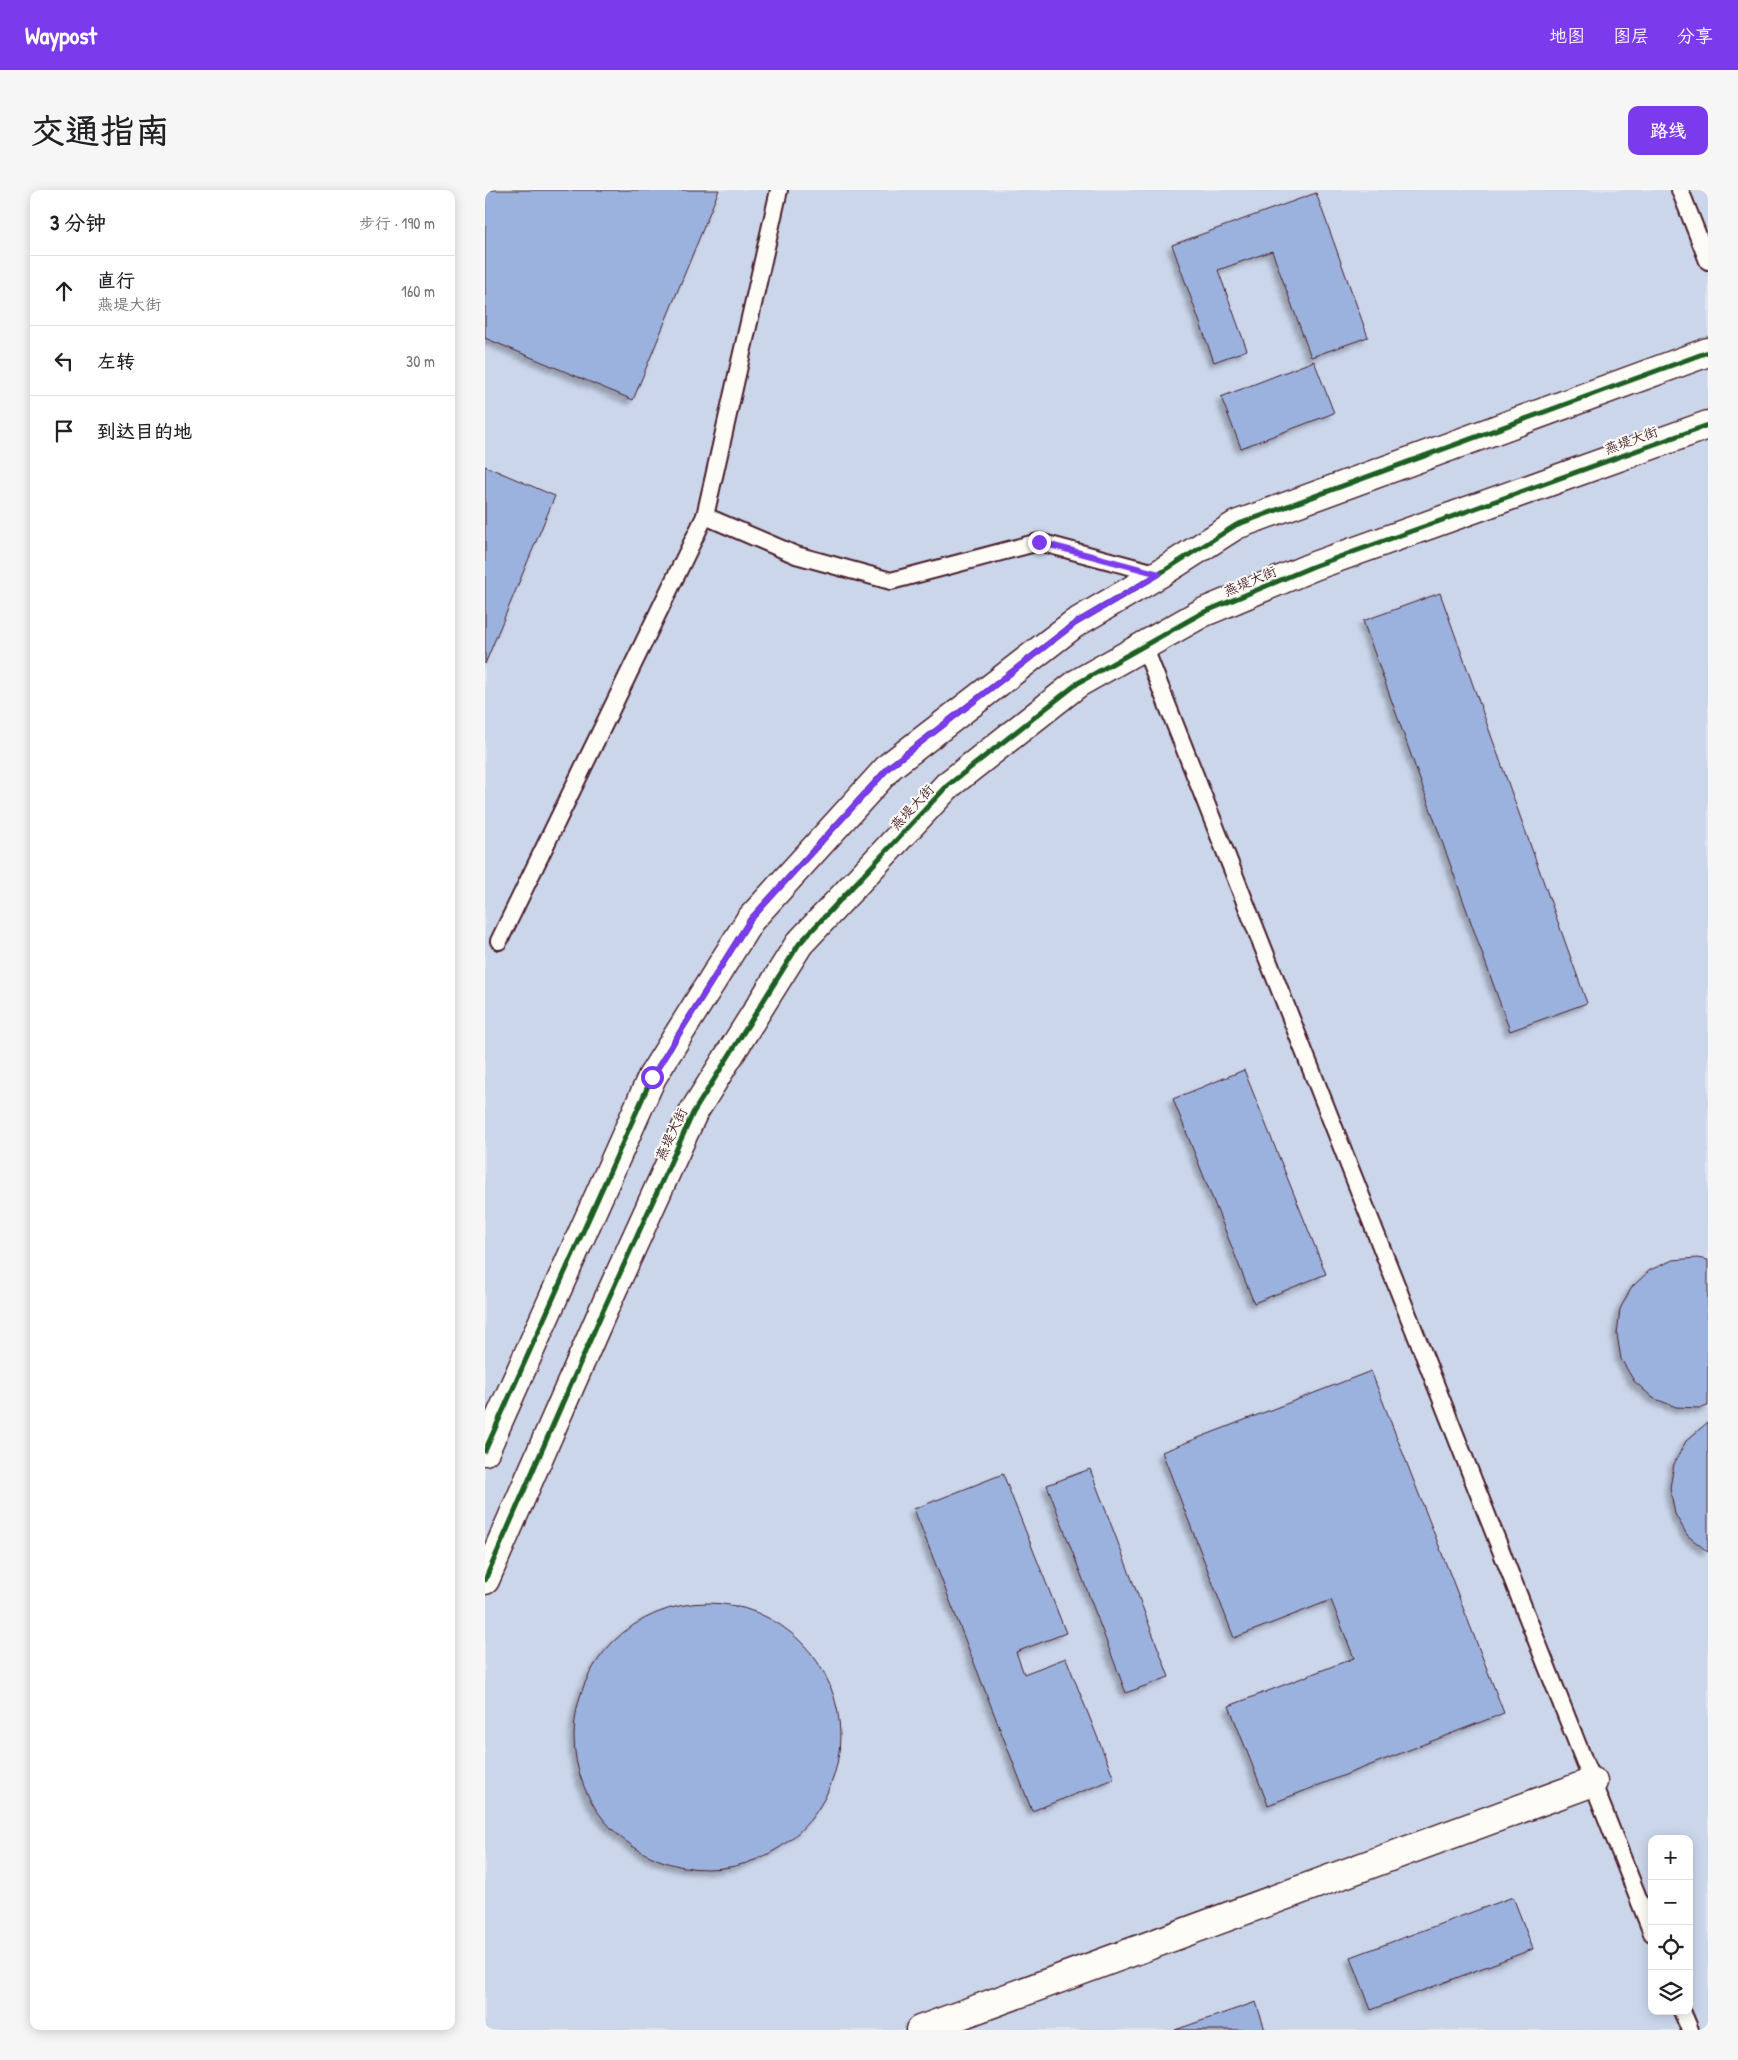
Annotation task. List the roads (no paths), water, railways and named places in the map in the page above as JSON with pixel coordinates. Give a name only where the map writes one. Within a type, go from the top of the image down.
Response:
[{"type":"main road","points":[[485,1451],[652,1077],[750,920],[890,766],[1074,624],[1159,574],[1236,525],[1708,352]]},
{"type":"main road","name":"燕堤大街","points":[[485,1580],[602,1312],[693,1113],[799,944],[947,786],[1078,683],[1202,614],[1314,566],[1708,425]]},
{"type":"main road","points":[[920,2030],[1593,1782]]},
{"type":"lane","points":[[499,941],[705,516],[779,190]]},
{"type":"lane","points":[[1680,190],[1708,261]]},
{"type":"lane","points":[[705,516],[795,554],[891,581],[1039,542],[1159,574]]},
{"type":"lane","points":[[1144,646],[1649,1925]]},
{"type":"lane","points":[[1684,2015],[1690,2030]]}]
